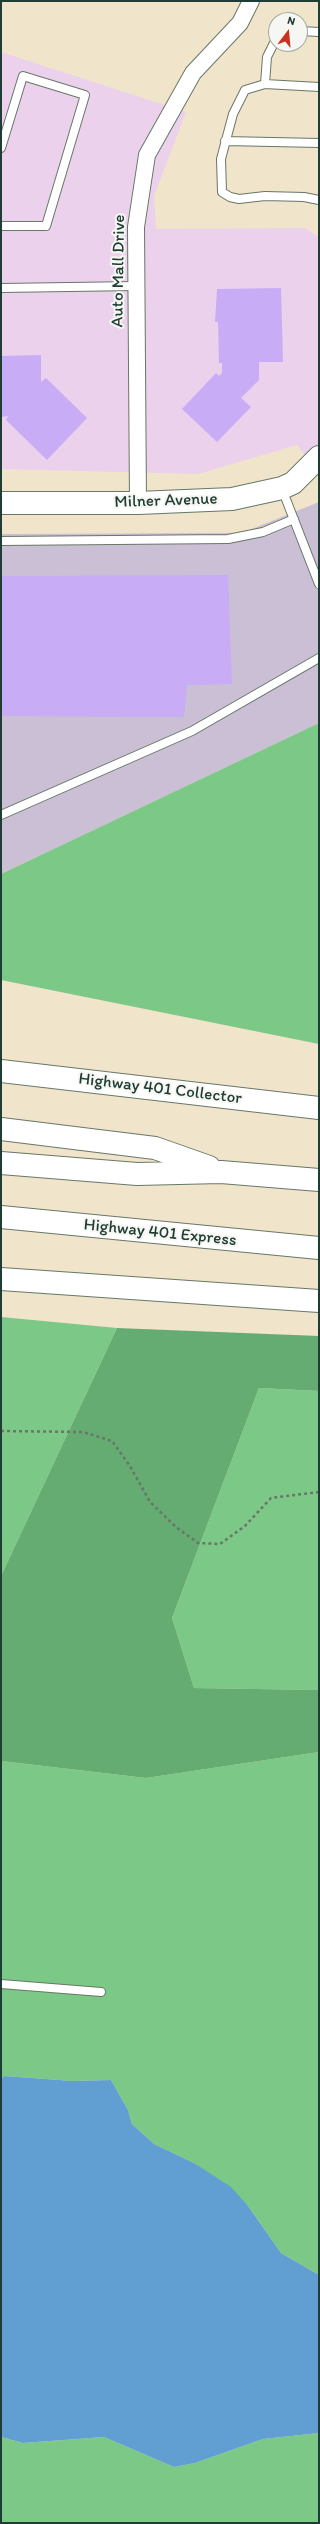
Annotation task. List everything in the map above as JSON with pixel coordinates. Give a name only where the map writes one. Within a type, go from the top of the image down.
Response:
[{"type":"main road","name":"Milner Avenue","points":[[1,503],[138,503],[232,499],[282,488],[293,483],[319,457]]},
{"type":"main road","name":"Highway 401 Collector","points":[[1,1071],[319,1108]]},
{"type":"main road","points":[[1,1129],[155,1148],[221,1172]]},
{"type":"main road","points":[[1,1163],[137,1174],[221,1172],[319,1180]]},
{"type":"main road","name":"Highway 401 Express","points":[[1,1217],[319,1248]]},
{"type":"main road","points":[[1,1232],[290,1246]]},
{"type":"main road","points":[[1,1278],[105,1287],[319,1301]]},
{"type":"main road","points":[[1,1294],[105,1287]]},
{"type":"street","name":"Auto Mall Drive","points":[[138,503],[136,227],[147,154],[193,73],[240,23],[252,1]]},
{"type":"lane","points":[[308,31],[319,32]]},
{"type":"lane","points":[[265,84],[267,57],[270,52]]},
{"type":"lane","points":[[1,148],[23,76],[85,95],[46,226],[1,226]]},
{"type":"lane","points":[[319,87],[265,84],[245,90],[233,114],[224,141],[221,159],[220,182],[222,192],[226,195],[239,199],[265,196],[304,197],[319,200]]},
{"type":"lane","points":[[224,141],[319,143]]},
{"type":"lane","points":[[1,288],[137,286]]},
{"type":"lane","points":[[282,488],[319,584]]},
{"type":"lane","points":[[1,541],[228,539],[263,532],[294,519]]},
{"type":"lane","points":[[1,815],[192,731],[319,658]]},
{"type":"lane","points":[[1,1984],[101,1992]]},
{"type":"path","points":[[1,1431],[83,1432],[112,1442],[130,1466],[150,1502],[177,1528],[198,1543],[220,1544],[244,1526],[271,1498],[319,1492]]},
{"type":"shaded area","points":[[1,52],[186,112],[154,196],[156,229],[305,228],[319,237],[319,474],[297,445],[198,474],[1,469]]},
{"type":"shaded area","points":[[319,502],[319,723],[1,874],[1,534],[242,533]]},
{"type":"green space","points":[[319,723],[319,1044],[1,980],[1,874]]},
{"type":"green space","points":[[1,1317],[117,1328],[1,1576]]},
{"type":"green space","points":[[117,1328],[319,1336],[319,1391],[259,1388],[172,1618],[194,1688],[319,1690],[319,1752],[146,1778],[1,1761],[1,1576]]},
{"type":"green space","points":[[259,1388],[319,1391],[319,1690],[194,1688],[172,1618]]},
{"type":"green space","points":[[319,1752],[319,2275],[281,2253],[248,2206],[194,2163],[154,2144],[132,2124],[128,2110],[111,2080],[73,2081],[4,2076],[1,2079],[1,1761],[146,1778]]},
{"type":"green space","points":[[319,2433],[319,2523],[1,2523],[1,2437],[23,2443],[104,2437],[174,2467],[195,2463],[263,2439]]},
{"type":"water","points":[[4,2076],[73,2081],[111,2080],[128,2110],[132,2124],[154,2144],[194,2163],[231,2187],[248,2206],[281,2253],[319,2275],[319,2433],[263,2439],[195,2463],[174,2467],[104,2437],[23,2443],[1,2437],[1,2079]]},
{"type":"building","points":[[281,288],[283,362],[259,362],[259,380],[241,398],[251,407],[217,442],[182,409],[216,373],[219,376],[222,373],[222,363],[219,363],[218,322],[215,322],[217,289]]},
{"type":"building","points":[[41,355],[41,382],[46,378],[87,418],[47,460],[6,420],[8,416],[1,417],[1,356]]},
{"type":"building","points":[[228,575],[232,684],[187,685],[184,717],[1,716],[1,576]]}]
